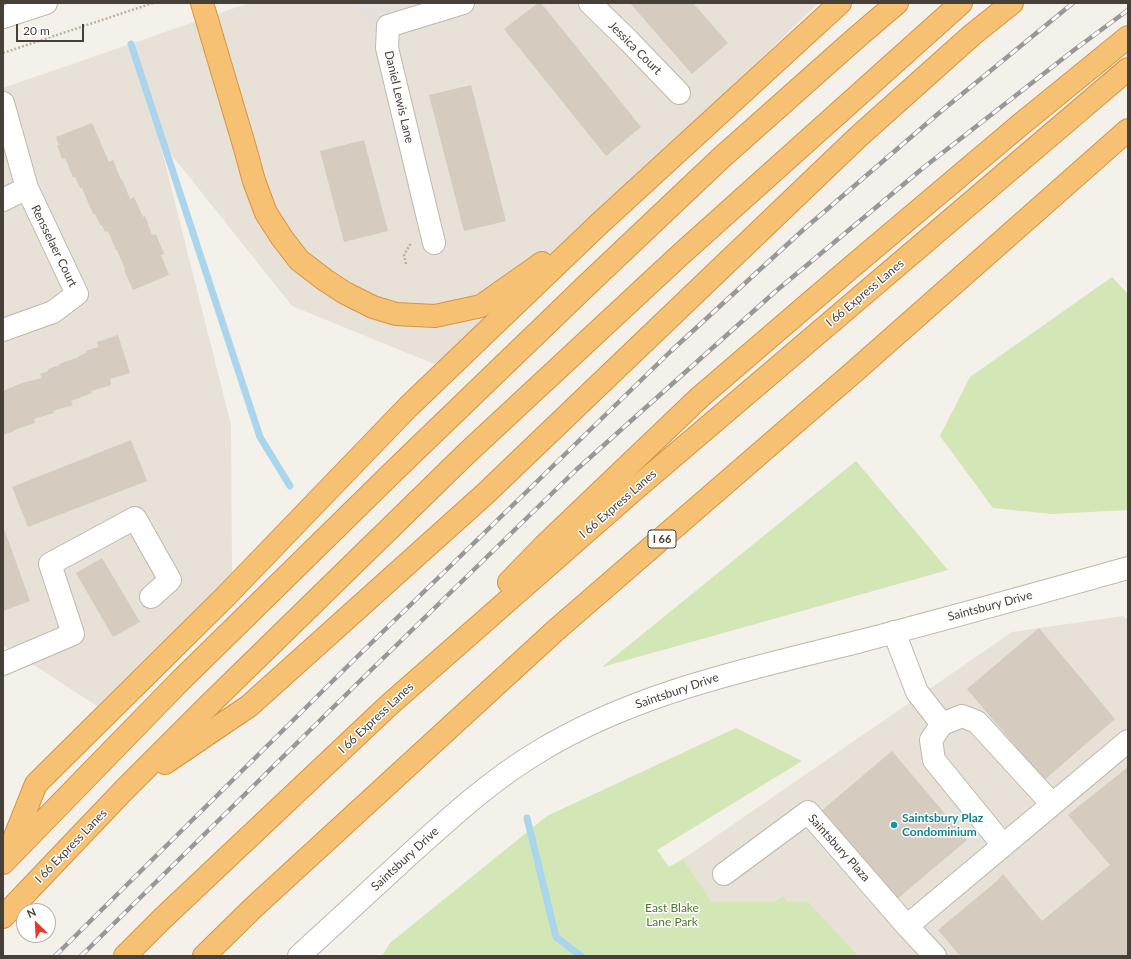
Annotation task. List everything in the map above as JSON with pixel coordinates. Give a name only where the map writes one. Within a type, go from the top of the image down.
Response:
[{"type":"highway","points":[[202,3],[254,181],[266,213],[282,238],[299,260],[345,293],[373,307],[396,314],[435,316],[481,306],[599,224]]},
{"type":"highway","points":[[5,861],[36,784],[225,597],[408,407],[599,224],[840,3]]},
{"type":"highway","points":[[5,861],[179,682],[589,283],[721,158],[897,3]]},
{"type":"highway","name":"I 66 Express Lanes","points":[[3,918],[124,790],[473,448],[680,255],[961,3]]},
{"type":"highway","points":[[124,790],[249,706],[485,494],[858,137],[972,35],[1012,3]]},
{"type":"highway","points":[[389,705],[544,546],[700,397],[1020,125],[1128,37]]},
{"type":"highway","name":"I 66 Express Lanes","points":[[125,956],[169,912],[389,705],[635,489],[1128,69]]},
{"type":"highway","name":"I 66","points":[[204,956],[254,907],[556,630],[855,371],[1128,130]]},
{"type":"street","points":[[3,17],[46,3]]},
{"type":"street","name":"Daniel Lewis Lane","points":[[434,243],[387,48],[388,26],[463,3]]},
{"type":"street","name":"Jessica Court","points":[[590,3],[679,93]]},
{"type":"street","name":"Rensselaer Court","points":[[3,103],[26,188],[77,294],[53,312],[3,330]]},
{"type":"street","points":[[3,200],[26,188]]},
{"type":"street","points":[[3,664],[73,634],[50,564],[135,518],[170,580],[151,596]]},
{"type":"street","name":"Saintsbury Drive","points":[[299,956],[460,809],[493,781],[539,751],[600,719],[673,692],[725,675],[894,632],[1128,568]]},
{"type":"street","points":[[894,632],[917,692],[942,724]]},
{"type":"street","points":[[1003,846],[934,760],[931,740],[942,724],[962,716],[977,722],[1052,804]]},
{"type":"street","points":[[906,926],[1128,741]]},
{"type":"street","name":"Saintsbury Plaza","points":[[724,874],[808,812],[906,926],[935,956]]},
{"type":"path","points":[[3,53],[153,3]]},
{"type":"shaded area","points":[[249,3],[818,3],[444,368],[292,306],[159,139],[231,425],[232,575],[97,706],[3,645],[3,88]]},
{"type":"shaded area","points":[[358,3],[430,3],[375,23],[355,7]]},
{"type":"shaded area","points":[[1123,616],[1128,620],[1128,956],[825,956],[752,919],[720,914],[683,859],[1012,632]]},
{"type":"green space","points":[[1112,277],[1128,294],[1128,510],[1052,514],[993,508],[940,436],[970,377]]},
{"type":"green space","points":[[856,461],[948,570],[602,667]]},
{"type":"green space","name":"East Blake Lane Park","points":[[736,728],[802,761],[657,850],[669,867],[683,859],[712,902],[775,902],[783,896],[787,902],[808,902],[858,956],[382,956],[390,943],[547,816]]},
{"type":"building","points":[[538,3],[541,3],[641,127],[606,156],[504,29]]},
{"type":"building","points":[[630,3],[693,3],[728,43],[692,74]]},
{"type":"building","points":[[471,85],[506,221],[464,231],[429,95]]},
{"type":"building","points":[[92,123],[109,162],[113,160],[130,199],[134,197],[143,217],[145,216],[152,235],[156,234],[164,254],[161,255],[169,275],[133,290],[108,231],[105,232],[95,214],[93,214],[82,188],[80,188],[75,177],[73,177],[65,158],[62,159],[57,145],[59,145],[56,137]]},
{"type":"building","points":[[364,140],[388,231],[344,242],[320,151]]},
{"type":"building","points":[[118,335],[130,373],[110,379],[111,385],[91,391],[92,393],[71,401],[73,405],[34,419],[35,423],[3,435],[3,391],[22,383],[42,378],[40,374],[48,371],[48,369],[79,357],[86,353],[86,351],[98,347],[97,342]]},
{"type":"building","points":[[131,440],[147,481],[28,527],[12,487]]},
{"type":"building","points":[[3,526],[30,601],[3,611]]},
{"type":"building","points":[[102,558],[140,622],[113,637],[76,573]]},
{"type":"building","points":[[1039,628],[1115,719],[1044,780],[967,689]]},
{"type":"building","name":"Saintsbury Plaz Condominium","points":[[892,751],[967,840],[896,900],[821,811]]},
{"type":"building","points":[[1128,767],[1128,956],[960,956],[938,930],[997,881],[1003,874],[1042,921],[1110,865],[1068,815]]},
{"type":"waterway","points":[[131,44],[260,437],[290,486]]},
{"type":"waterway","points":[[527,818],[556,937],[581,956]]},
{"type":"railway","points":[[55,956],[360,654],[671,351],[803,230],[939,113],[1073,3]]},
{"type":"railway","points":[[81,956],[576,470],[776,291],[923,168],[1074,50],[1128,10]]},
{"type":"place","name":"Saintsbury Plaz Condominium","points":[[894,825]]}]
